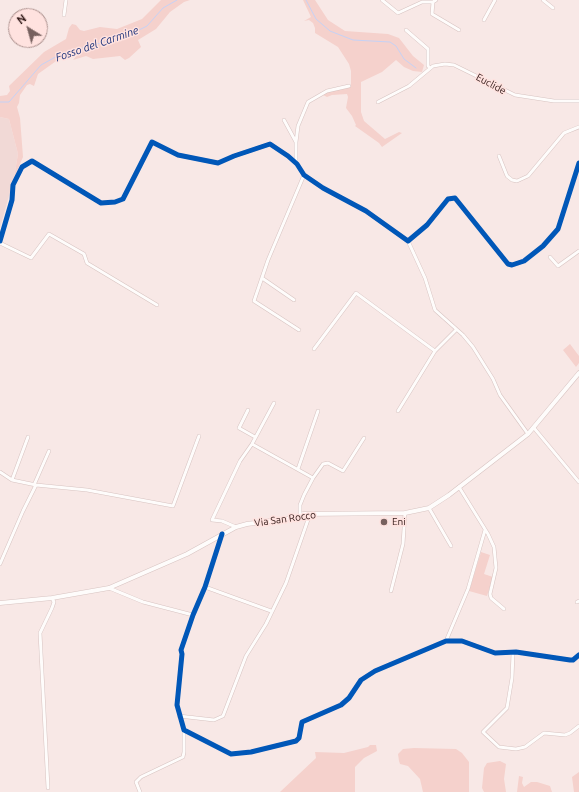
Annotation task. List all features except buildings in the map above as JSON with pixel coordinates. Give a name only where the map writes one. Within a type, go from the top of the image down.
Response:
[{"type":"street","points":[[64,15],[66,0]]},
{"type":"street","points":[[382,0],[398,13],[422,2],[434,1],[432,11],[435,17],[459,30]]},
{"type":"street","points":[[484,20],[495,0]]},
{"type":"street","points":[[543,0],[553,8]]},
{"type":"street","points":[[378,102],[409,86],[430,68],[428,66],[428,49],[406,30]]},
{"type":"street","name":"Euclide","points":[[430,68],[448,64],[486,80],[515,95],[554,101],[579,102]]},
{"type":"street","points":[[296,163],[298,126],[308,102],[323,92],[349,86]]},
{"type":"street","points":[[284,120],[296,142]]},
{"type":"street","points":[[499,156],[507,176],[512,180],[517,180],[528,176],[564,133],[579,126]]},
{"type":"street","points":[[157,305],[87,263],[84,254],[49,234],[31,258],[0,242],[12,200],[13,185],[22,167],[32,162],[101,203],[115,202],[123,199],[152,142],[178,155],[218,164],[234,156],[270,144],[296,163],[304,174],[323,188],[366,211],[408,241],[425,278],[432,305],[439,315],[463,335],[473,347],[493,379],[500,396],[528,434]]},
{"type":"street","points":[[408,241],[427,225],[445,202],[453,197],[460,202],[508,264],[518,264],[543,246],[558,229],[579,163]]},
{"type":"street","points":[[299,330],[254,301],[304,174]]},
{"type":"street","points":[[550,257],[558,266],[579,251]]},
{"type":"street","points":[[262,278],[294,300]]},
{"type":"street","points":[[314,350],[356,292],[435,351]]},
{"type":"street","points":[[398,411],[435,351],[456,330]]},
{"type":"street","name":"Via San Rocco","points":[[0,603],[52,598],[109,588],[187,554],[236,527],[255,522],[300,517],[310,514],[405,514],[429,508],[460,487],[528,434],[579,373]]},
{"type":"street","points":[[236,527],[212,520],[240,461],[252,444],[274,403]]},
{"type":"street","points":[[248,410],[239,428],[255,437]]},
{"type":"street","points":[[298,469],[318,411]]},
{"type":"street","points":[[534,428],[579,482]]},
{"type":"street","points":[[0,472],[12,480],[35,485],[87,490],[173,506],[199,436]]},
{"type":"street","points":[[12,480],[28,437]]},
{"type":"street","points":[[300,517],[300,505],[313,478],[325,463],[343,472],[364,438]]},
{"type":"street","points":[[252,444],[313,478]]},
{"type":"street","points":[[0,564],[49,451]]},
{"type":"street","points":[[460,487],[494,547],[496,568],[490,591],[491,598],[504,609]]},
{"type":"street","points":[[429,508],[451,546]]},
{"type":"street","points":[[179,716],[214,720],[223,716],[246,656],[286,583],[310,514]]},
{"type":"street","points":[[391,591],[403,544],[405,514]]},
{"type":"street","points":[[446,641],[468,590],[485,529]]},
{"type":"street","points":[[140,792],[136,782],[142,777],[183,757],[184,730],[177,705],[182,654],[181,650],[192,614],[205,587],[222,534]]},
{"type":"street","points":[[205,587],[271,611]]},
{"type":"street","points":[[109,588],[143,602],[192,614]]},
{"type":"street","points":[[48,788],[40,633],[52,608],[54,602],[52,598]]},
{"type":"street","points":[[184,730],[231,754],[251,752],[290,743],[299,738],[302,722],[341,705],[349,698],[361,680],[375,671],[446,641],[462,641],[495,653],[516,652],[570,660],[573,660],[579,655]]},
{"type":"street","points":[[513,653],[512,678],[507,708],[483,732],[499,747],[525,748],[544,733],[564,735],[570,733],[579,726]]},
{"type":"shaded area","points":[[161,0],[190,0],[184,2],[170,12],[156,29],[138,40],[141,47],[129,58],[125,60],[120,56],[93,59],[86,56],[73,60],[79,53],[66,54],[38,74],[34,86],[30,84],[27,85],[20,95],[17,107],[20,118],[23,157],[14,178],[18,154],[9,119],[0,117],[0,96],[7,95],[10,91],[9,86],[44,52],[66,39],[69,28],[72,24],[84,31],[100,27],[117,29],[142,19]]},
{"type":"shaded area","points":[[303,0],[315,0],[328,20],[345,31],[388,34],[399,38],[413,56],[424,65],[422,72],[413,71],[404,67],[396,60],[382,72],[361,82],[361,112],[364,121],[385,139],[399,132],[402,133],[382,147],[379,143],[355,126],[356,125],[352,116],[346,108],[348,97],[347,94],[332,95],[327,97],[321,94],[351,85],[351,71],[349,64],[338,47],[315,33],[313,23],[309,20],[304,21],[311,17]]},
{"type":"shaded area","points":[[0,117],[9,119],[18,154],[14,178],[0,228]]},
{"type":"shaded area","points":[[570,344],[579,356],[579,363],[576,367],[563,350]]},
{"type":"shaded area","points":[[481,552],[490,555],[484,574],[493,577],[487,596],[469,591]]},
{"type":"shaded area","points":[[370,745],[376,745],[377,751],[364,758],[355,767],[355,792],[280,792],[316,758],[315,752],[344,753],[368,747]]},
{"type":"shaded area","points":[[403,749],[456,749],[462,753],[469,762],[469,792],[423,792],[420,779],[408,766],[400,764],[399,761],[398,754]]},
{"type":"shaded area","points":[[500,761],[506,764],[504,779],[506,792],[484,792],[482,788],[484,768],[487,763]]},
{"type":"shaded area","points":[[579,772],[579,792],[574,792],[572,777]]},
{"type":"shaded area","points":[[519,776],[523,777],[522,783],[524,787],[531,782],[537,782],[550,786],[552,792],[517,792]]},
{"type":"waterway","name":"Fosso del Carmine","points":[[0,102],[9,102],[41,65],[61,54],[129,35],[147,26],[163,8],[177,0]]},
{"type":"waterway","points":[[306,0],[316,19],[330,31],[353,40],[390,42],[396,46],[404,59],[416,68]]},
{"type":"cycle path","points":[[0,241],[12,200],[13,185],[22,167],[32,161],[101,203],[115,202],[123,199],[152,142],[178,155],[218,163],[270,144],[297,164],[304,175],[323,188],[366,211],[408,241],[427,225],[448,199],[455,198],[508,264],[512,265],[524,261],[543,246],[558,229],[579,163]]},
{"type":"cycle path","points":[[222,534],[205,587],[193,615],[181,650],[182,654],[177,705],[184,730],[231,754],[251,752],[296,741],[299,738],[302,722],[341,705],[349,698],[361,680],[375,671],[446,641],[462,641],[495,653],[516,652],[570,660],[573,660],[579,655]]},
{"type":"place","name":"Eni","points":[[384,522]]}]
